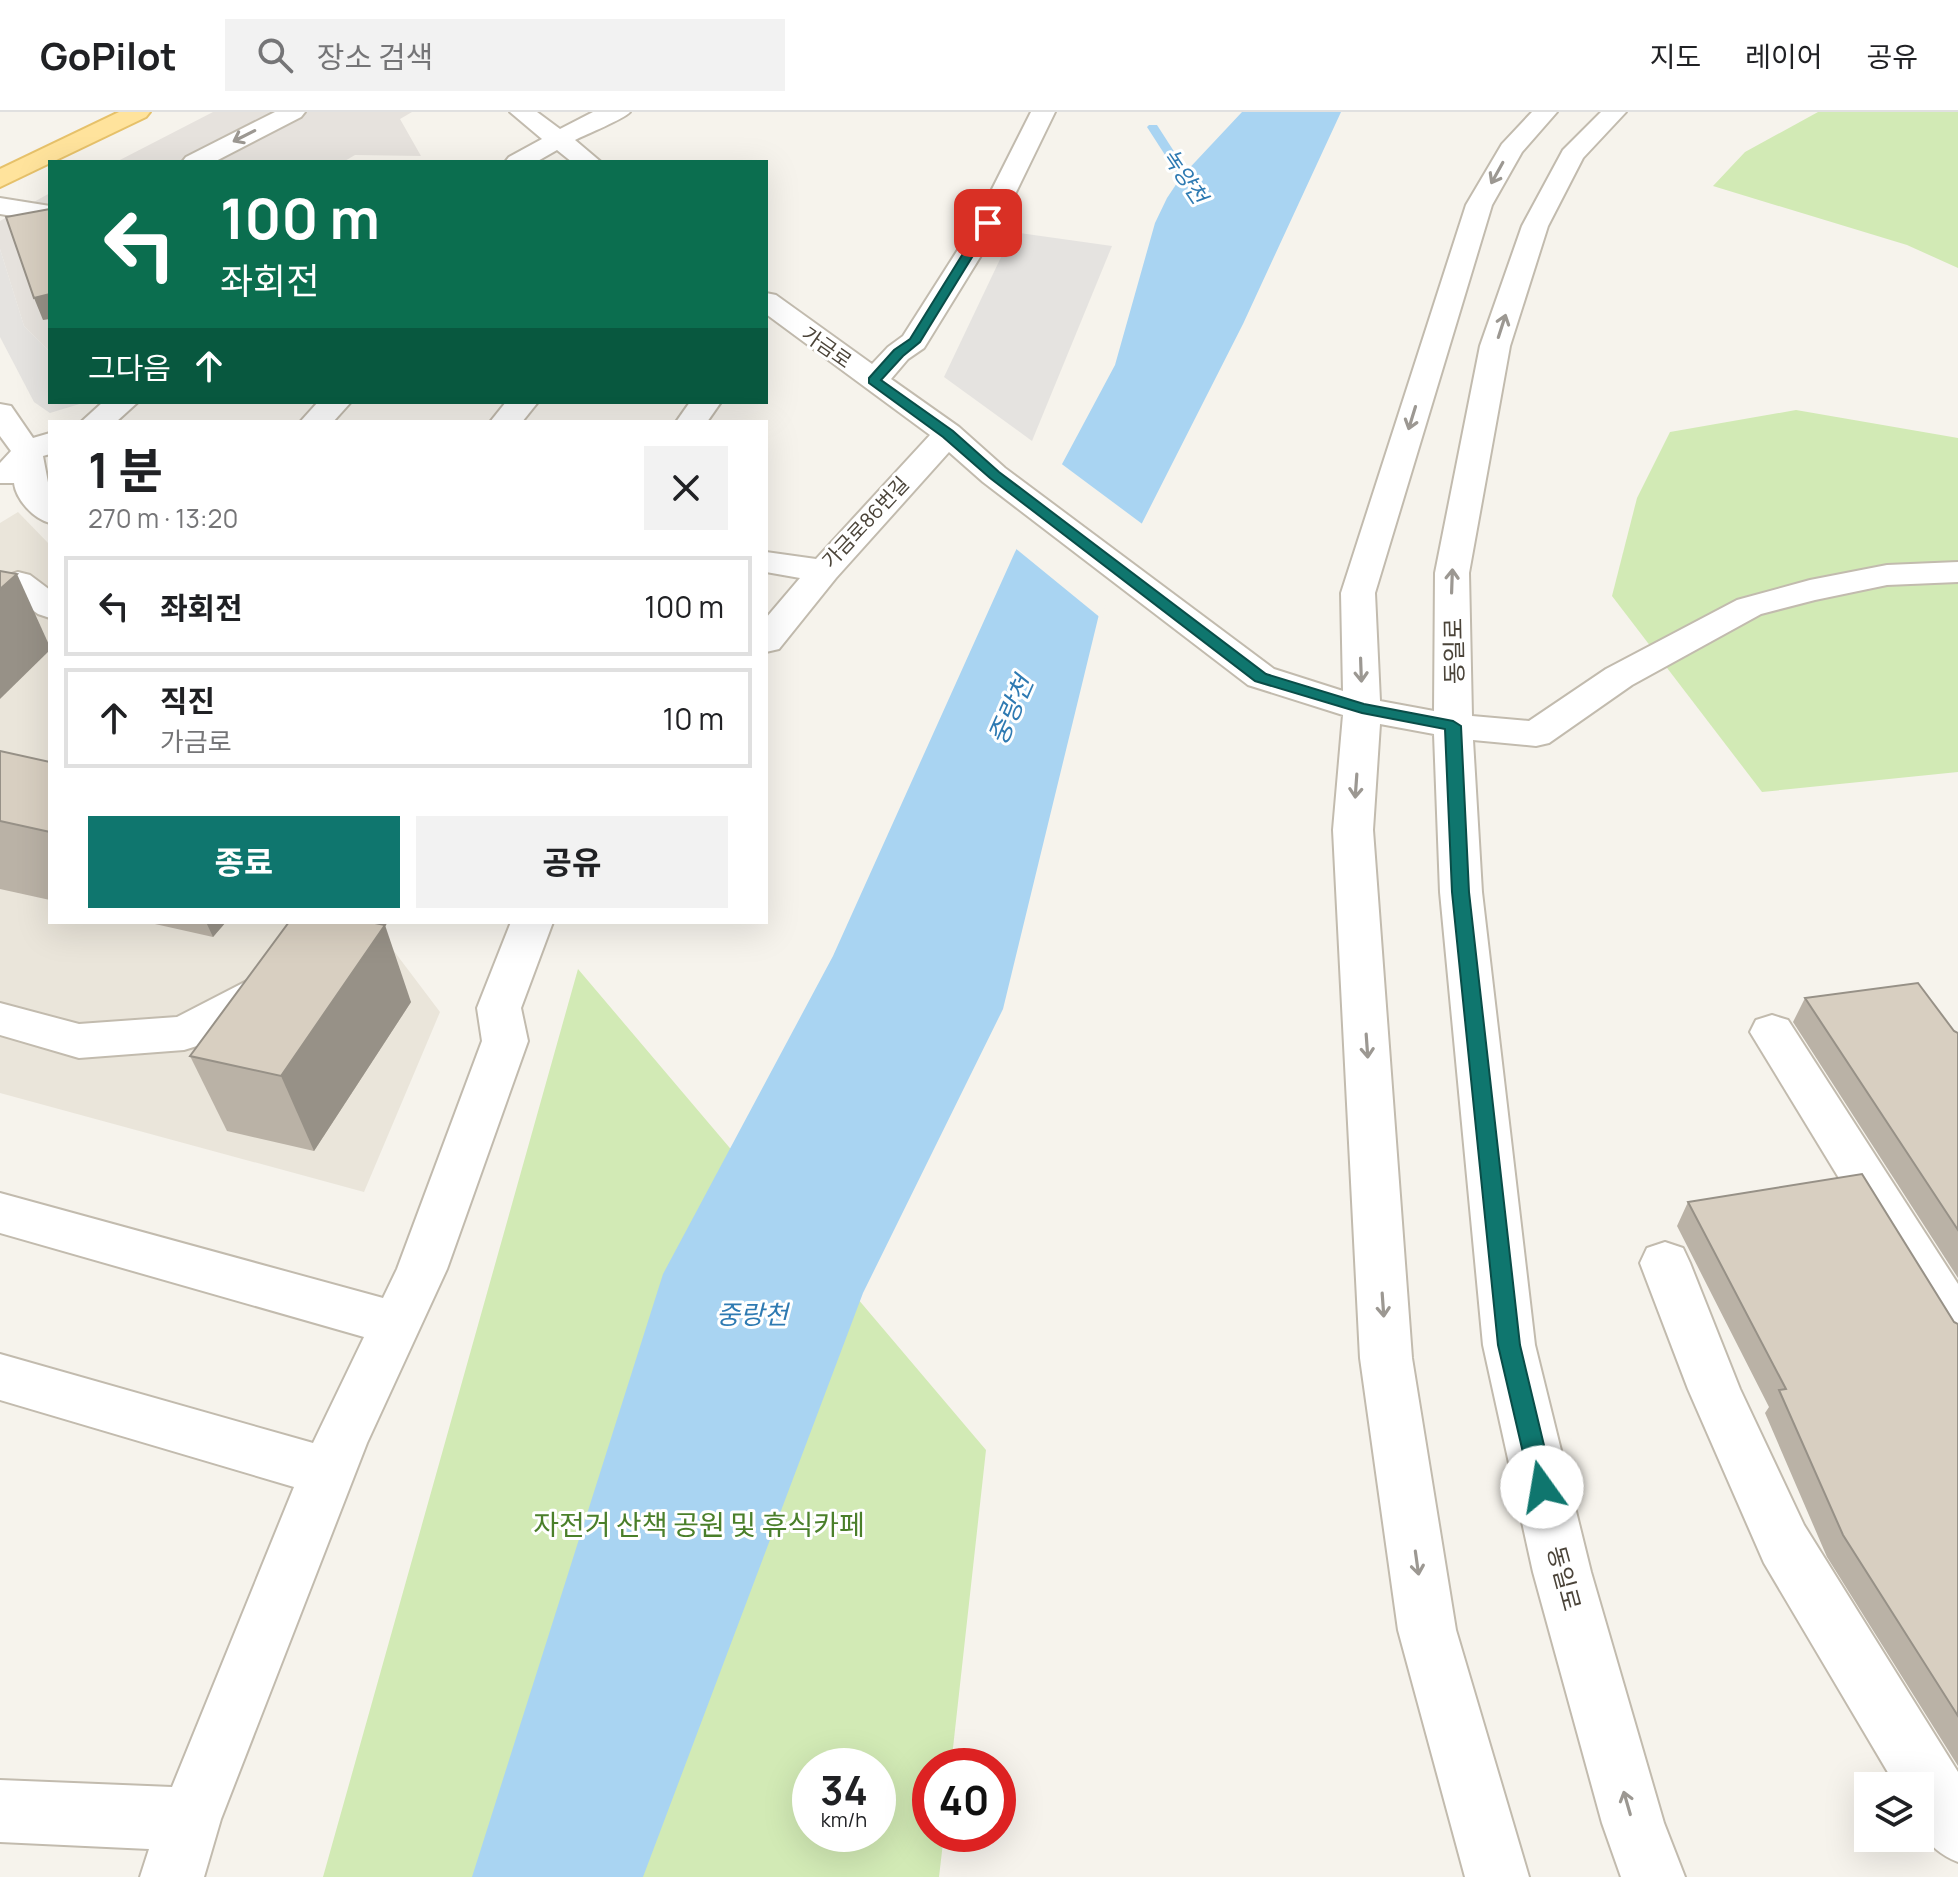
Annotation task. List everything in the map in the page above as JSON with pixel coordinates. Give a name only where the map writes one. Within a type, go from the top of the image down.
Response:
[{"type":"main road","points":[[0,179],[138,112]]},
{"type":"street","points":[[199,160],[293,112]]},
{"type":"street","points":[[522,112],[585,160]]},
{"type":"street","points":[[522,160],[618,112]]},
{"type":"street","points":[[874,380],[898,353],[914,342],[988,223],[1043,112]]},
{"type":"street","points":[[1497,1877],[1427,1630],[1386,1358],[1353,830],[1362,709],[1358,593],[1479,205],[1511,149],[1545,112]]},
{"type":"street","name":"동일로","points":[[1614,112],[1572,155],[1535,226],[1495,346],[1452,573],[1453,726],[1461,892],[1509,1345],[1562,1572],[1633,1823],[1653,1877]]},
{"type":"street","points":[[0,206],[48,214]]},
{"type":"street","name":"가금로","points":[[768,303],[948,434],[994,475],[1261,677],[1362,709],[1453,726],[1536,734],[1619,677],[1749,607],[1887,575],[1958,572]]},
{"type":"street","points":[[768,338],[799,327]]},
{"type":"street","points":[[99,420],[120,404]]},
{"type":"street","points":[[317,420],[334,404]]},
{"type":"street","points":[[507,420],[521,404]]},
{"type":"street","points":[[0,413],[39,447]]},
{"type":"street","name":"가금로86번길","points":[[768,562],[824,571],[948,434]]},
{"type":"street","points":[[0,480],[39,447]]},
{"type":"street","points":[[39,447],[31,491],[48,511]]},
{"type":"street","points":[[9,588],[48,562]]},
{"type":"street","points":[[768,639],[824,571]]},
{"type":"street","points":[[9,588],[48,606]]},
{"type":"street","points":[[0,1019],[79,1041],[184,1033],[312,966],[344,924]]},
{"type":"street","points":[[172,1877],[190,1819],[340,1442],[422,1269],[505,1041],[499,1008],[531,924]]},
{"type":"street","points":[[1772,1032],[1958,1328]]},
{"type":"street","points":[[0,1213],[396,1324]]},
{"type":"street","points":[[1665,1263],[1714,1389],[1784,1544],[1958,1830]]},
{"type":"street","points":[[0,1377],[330,1473]]},
{"type":"street","points":[[0,1811],[190,1819]]},
{"type":"shaded area","points":[[213,112],[412,112],[400,119],[421,156],[355,155],[346,160],[120,160]]},
{"type":"shaded area","points":[[48,194],[48,350],[24,326],[0,249],[0,221]]},
{"type":"shaded area","points":[[1013,232],[1112,246],[1032,441],[944,377]]},
{"type":"shaded area","points":[[0,249],[24,326],[48,350],[48,404],[79,404],[50,413],[34,402],[0,337]]},
{"type":"shaded area","points":[[18,512],[48,543],[48,924],[374,924],[440,1012],[364,1192],[0,1093],[0,523]]},
{"type":"green space","points":[[1818,112],[1958,112],[1958,268],[1907,245],[1713,186],[1745,152]]},
{"type":"green space","points":[[1796,410],[1958,438],[1958,772],[1762,792],[1612,596],[1637,498],[1670,432]]},
{"type":"green space","name":"자전거 산책 공원 및 휴식카페","points":[[578,969],[986,1450],[953,1748],[912,1748],[912,1852],[942,1852],[939,1877],[323,1877]]},
{"type":"water","name":"중랑천","points":[[1242,112],[1341,112],[1243,324],[1102,602],[1003,1009],[863,1293],[643,1877],[472,1877],[663,1274],[833,956],[1015,552],[1115,365],[1155,223],[1167,198],[1181,177]]},
{"type":"pier","points":[[1059,462],[1145,526],[1106,604],[1102,619],[1014,547]]},
{"type":"building","points":[[48,209],[48,294],[34,298],[6,217]]},
{"type":"building","points":[[0,571],[17,574],[0,589]]},
{"type":"building","points":[[0,751],[48,762],[48,832],[0,821]]},
{"type":"building","points":[[288,924],[385,925],[281,1076],[190,1056]]},
{"type":"building","points":[[1918,983],[1958,1033],[1958,1230],[1805,998]]},
{"type":"building","points":[[1862,1174],[1958,1324],[1958,1716],[1843,1535],[1779,1390],[1786,1389],[1688,1202]]},
{"type":"waterway","name":"녹양천","points":[[1153,127],[1198,198]]},
{"type":"route","points":[[988,223],[914,342],[898,353],[874,380],[1261,677],[1362,709],[1453,726],[1461,892],[1509,1345],[1542,1487]]}]
